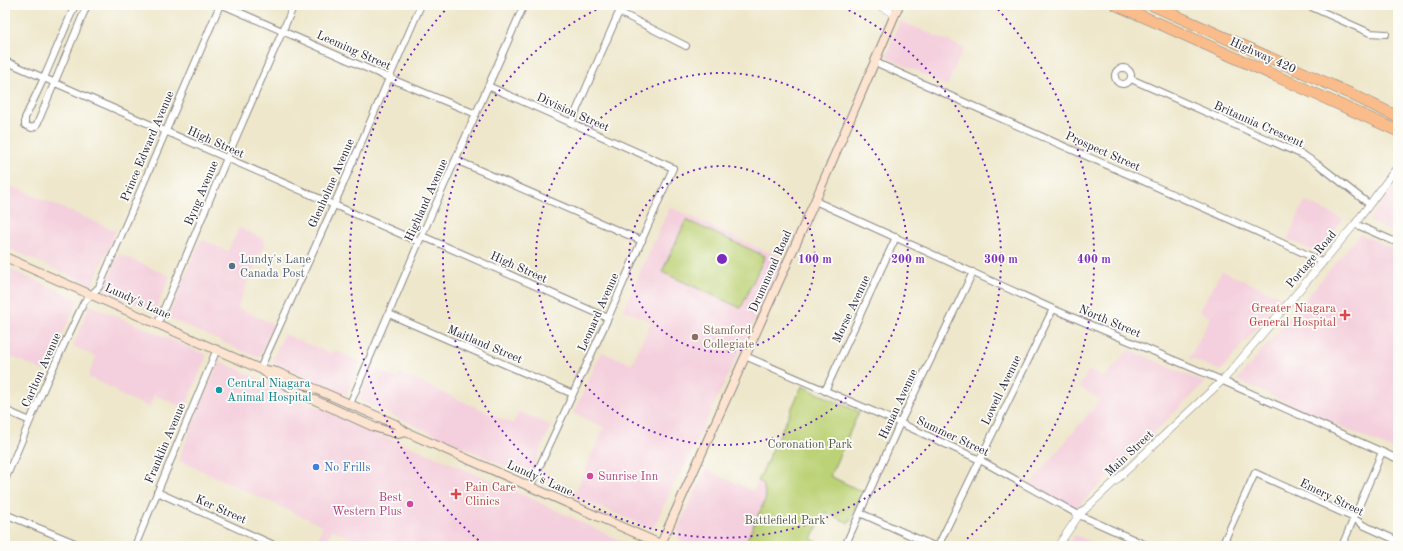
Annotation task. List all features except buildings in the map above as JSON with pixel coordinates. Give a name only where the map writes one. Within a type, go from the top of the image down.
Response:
[{"type":"highway","name":"Highway 420","points":[[1116,5],[1251,64],[1398,131]]},
{"type":"highway","name":"Highway 420","points":[[1152,5],[1336,87],[1398,117]]},
{"type":"main road","name":"Drummond Road","points":[[662,546],[745,356],[815,202],[899,5]]},
{"type":"main road","name":"Lundy's Lane","points":[[5,257],[217,349],[260,369],[293,389],[360,421],[394,433],[406,432]]},
{"type":"main road","name":"Lundy's Lane","points":[[260,369],[277,372],[350,404],[395,424],[406,432],[662,546]]},
{"type":"street","points":[[75,5],[25,118],[25,125],[28,127],[32,128],[36,126],[87,5]]},
{"type":"street","name":"Leeming Street","points":[[222,5],[389,78],[476,114]]},
{"type":"street","name":"Prince Edward Avenue","points":[[92,294],[99,287],[222,5]]},
{"type":"street","name":"Byng Avenue","points":[[158,323],[227,158],[294,5]]},
{"type":"street","name":"Glenholme Avenue","points":[[260,369],[334,205],[420,5]]},
{"type":"street","name":"Highland Avenue","points":[[350,404],[419,242],[524,5]]},
{"type":"street","points":[[571,123],[622,5]]},
{"type":"street","points":[[877,5],[896,14]]},
{"type":"street","points":[[1307,5],[1370,33],[1386,34]]},
{"type":"street","points":[[620,12],[686,46]]},
{"type":"street","name":"High Street","points":[[5,61],[419,242]]},
{"type":"street","name":"Prospect Street","points":[[875,62],[949,96],[1236,221],[1323,262]]},
{"type":"street","name":"Britannia Crescent","points":[[1131,79],[1305,156],[1319,164],[1369,204]]},
{"type":"street","name":"Division Street","points":[[488,86],[650,157]]},
{"type":"street","name":"Leonard Avenue","points":[[530,486],[608,318],[673,168],[650,157]]},
{"type":"street","points":[[456,160],[642,241]]},
{"type":"street","name":"Portage Road","points":[[1222,381],[1355,224],[1398,166]]},
{"type":"street","name":"North Street","points":[[815,202],[896,237],[1053,309],[1222,381],[1398,459]]},
{"type":"street","points":[[1355,224],[1398,243]]},
{"type":"street","name":"High Street","points":[[422,236],[608,318]]},
{"type":"street","name":"Morse Avenue","points":[[825,391],[896,237]]},
{"type":"street","name":"Hanan Avenue","points":[[845,546],[900,423],[973,272]]},
{"type":"street","name":"Carlton Avenue","points":[[5,480],[56,361],[84,302],[92,294]]},
{"type":"street","name":"Lowell Avenue","points":[[938,546],[1053,309]]},
{"type":"street","name":"Maitland Street","points":[[389,314],[573,394]]},
{"type":"street","name":"Franklin Avenue","points":[[135,546],[217,349]]},
{"type":"street","name":"Summer Street","points":[[745,356],[900,423],[980,460],[1079,515],[1148,546]]},
{"type":"street","name":"Main Street","points":[[1058,546],[1079,515],[1222,381]]},
{"type":"street","points":[[5,410],[30,421]]},
{"type":"street","points":[[1342,546],[1382,452]]},
{"type":"street","name":"Emery Street","points":[[1222,546],[1255,473],[1354,518],[1363,525],[1398,541]]},
{"type":"street","name":"Ker Street","points":[[157,492],[276,546]]},
{"type":"street","points":[[860,513],[934,546]]},
{"type":"street","points":[[5,514],[82,546]]},
{"type":"shaded area","points":[[900,21],[964,48],[947,86],[886,56]]},
{"type":"shaded area","points":[[1398,182],[1398,235],[1368,221]]},
{"type":"shaded area","points":[[5,183],[116,231],[92,285],[5,247]]},
{"type":"shaded area","points":[[1305,201],[1343,219],[1318,253],[1287,239]]},
{"type":"shaded area","name":"Stamford Collegiate","points":[[670,207],[783,259],[683,470],[674,483],[653,529],[574,496],[604,427],[573,413],[602,352],[632,364],[651,322],[623,310]]},
{"type":"shaded area","points":[[239,228],[266,240],[237,308],[274,324],[259,358],[168,318],[201,239],[228,251]]},
{"type":"shaded area","name":"Greater Niagara General Hospital","points":[[1360,234],[1398,251],[1398,452],[1237,380]]},
{"type":"shaded area","points":[[119,254],[170,276],[155,312],[104,290]]},
{"type":"shaded area","points":[[5,267],[78,299],[78,302],[44,371],[5,354]]},
{"type":"shaded area","points":[[1222,271],[1281,297],[1221,371],[1189,358],[1211,317],[1199,311]]},
{"type":"shaded area","points":[[90,305],[207,355],[185,408],[154,395],[149,407],[116,393],[117,390],[88,377],[96,357],[73,346]]},
{"type":"shaded area","points":[[284,334],[332,354],[334,350],[361,362],[346,395],[272,362]]},
{"type":"shaded area","points":[[1129,349],[1205,383],[1074,510],[1031,483],[1100,400],[1079,387],[1089,370],[1104,378]]},
{"type":"shaded area","points":[[219,361],[375,433],[427,453],[528,497],[632,546],[369,546],[332,530],[325,546],[315,546],[323,526],[178,460]]},
{"type":"shaded area","points":[[372,367],[397,378],[400,373],[513,424],[519,411],[551,426],[529,477],[358,400]]},
{"type":"shaded area","points":[[705,469],[753,491],[758,481],[763,483],[766,497],[744,546],[691,546],[680,541],[677,530]]},
{"type":"shaded area","points":[[1075,535],[1101,546],[1067,546]]},
{"type":"green space","points":[[686,220],[765,256],[741,308],[662,272]]},
{"type":"green space","name":"Coronation Park","points":[[802,386],[859,412],[830,476],[863,492],[849,523],[825,512],[811,539],[826,546],[744,546],[766,498],[763,483],[758,481]]},
{"type":"place","name":"Lundy's Lane Canada Post","points":[[232,266]]},
{"type":"place","name":"Greater Niagara General Hospital","points":[[1345,315]]},
{"type":"place","name":"Stamford Collegiate","points":[[695,337]]},
{"type":"place","name":"Central Niagara Animal Hospital","points":[[219,390]]},
{"type":"place","name":"No Frills","points":[[316,467]]},
{"type":"place","name":"Sunrise Inn","points":[[590,476]]},
{"type":"place","name":"Pain Care Clinics","points":[[456,494]]},
{"type":"place","name":"Best Western Plus","points":[[410,504]]},
{"type":"park label","name":"Battlefield Park","points":[[785,520]]}]
